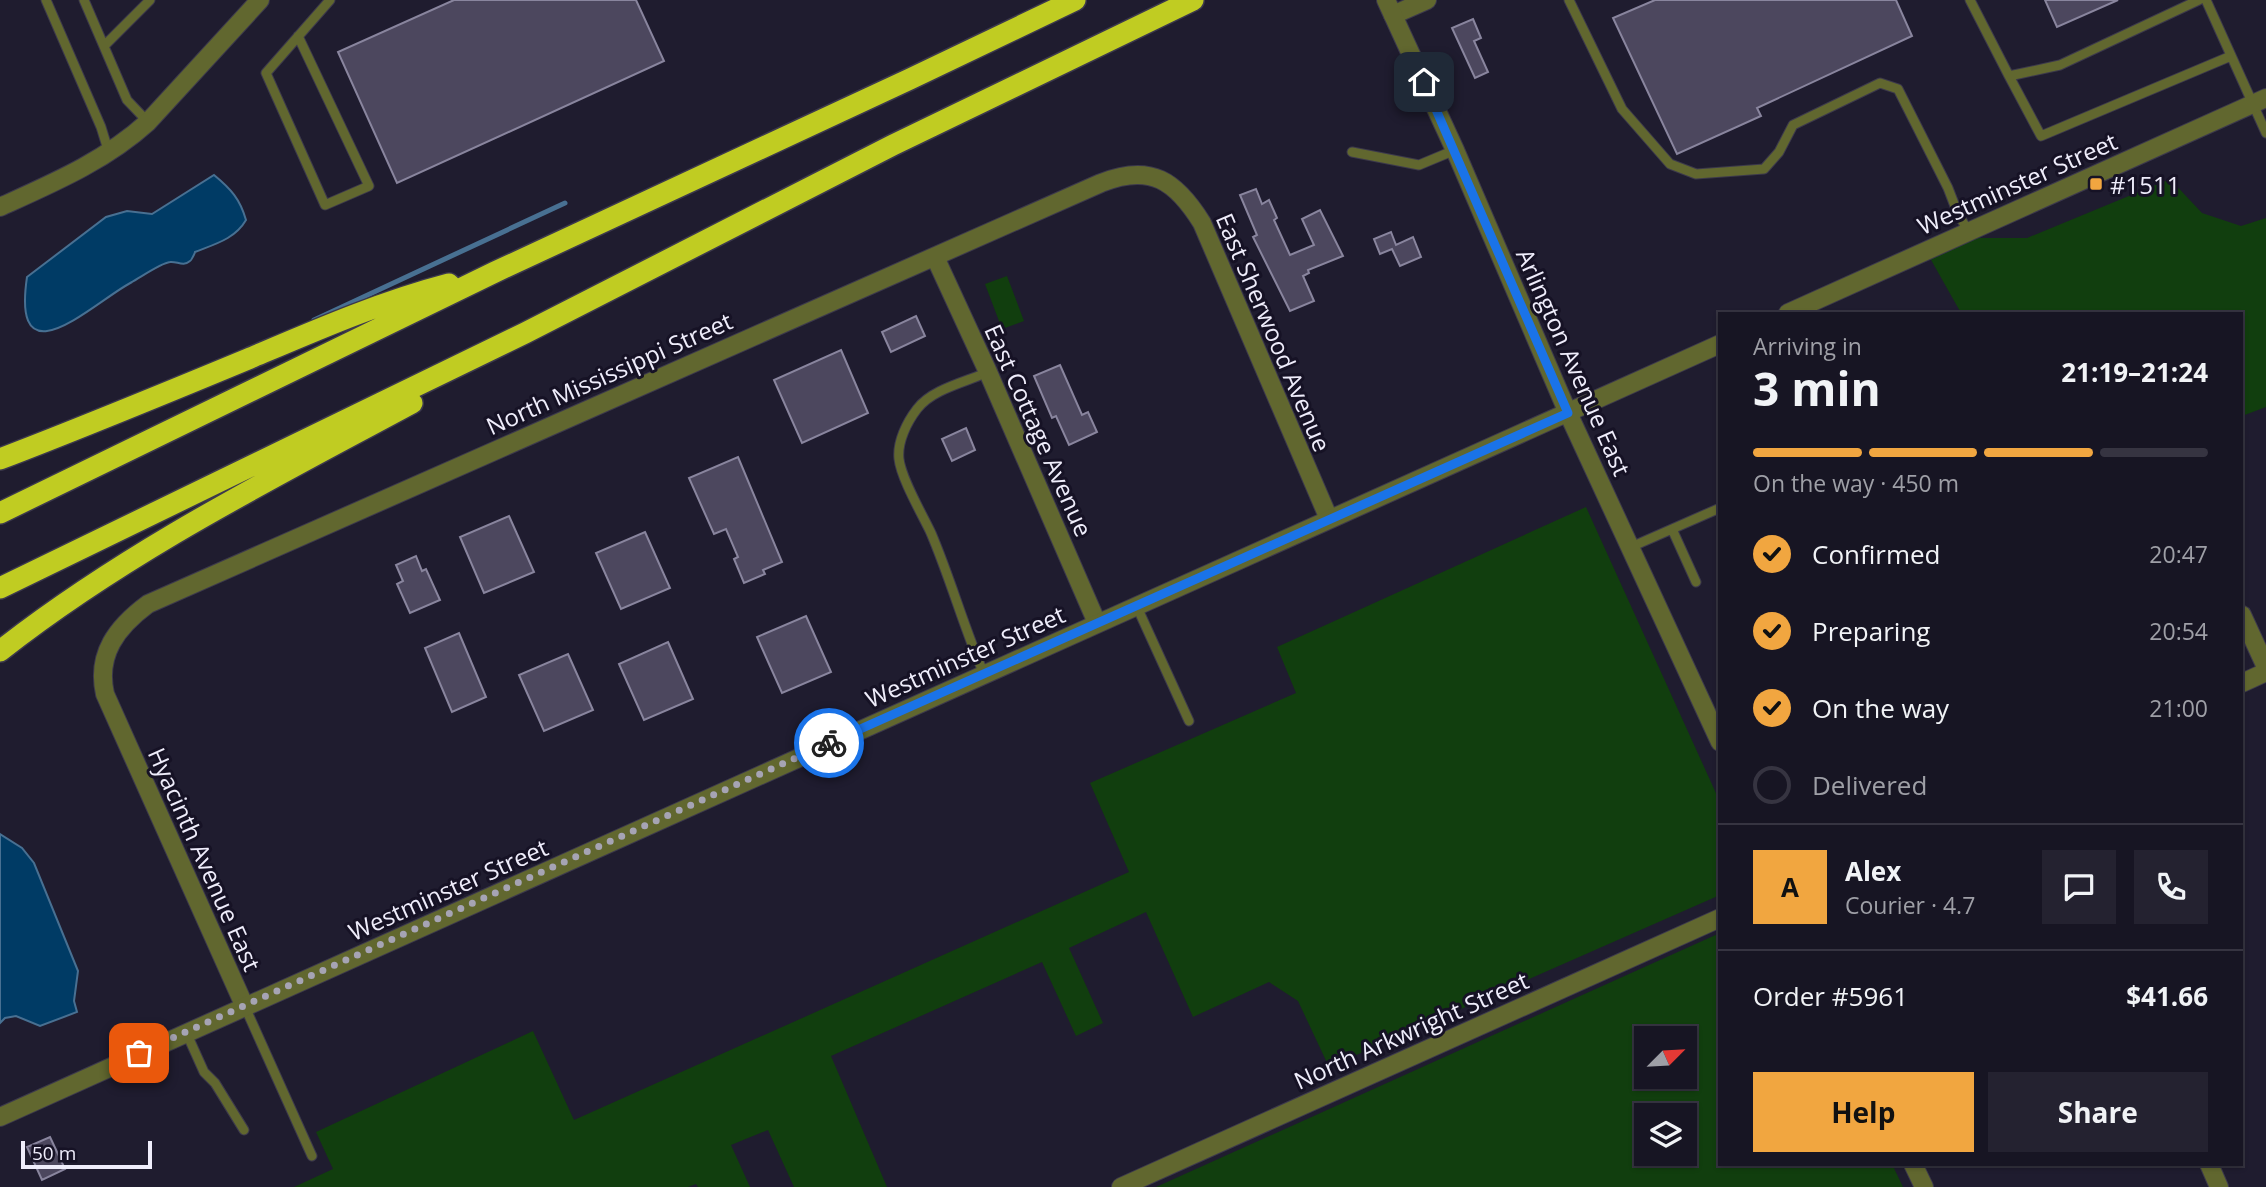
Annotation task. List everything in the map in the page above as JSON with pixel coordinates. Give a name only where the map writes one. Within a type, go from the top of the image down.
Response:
[{"type":"highway","points":[[0,513],[495,272],[1075,0]]},
{"type":"highway","points":[[0,588],[525,333],[893,145],[1193,0]]},
{"type":"highway","points":[[0,459],[414,293],[495,272]]},
{"type":"highway","points":[[0,651],[60,606],[133,558],[457,379],[525,333]]},
{"type":"street","points":[[0,207],[79,171],[109,153],[148,122],[260,0]]},
{"type":"street","points":[[1390,7],[1427,0]]},
{"type":"street","name":"Arlington Avenue East","points":[[1390,7],[1455,150],[1568,413],[1718,738]]},
{"type":"street","name":"Westminster Street","points":[[1790,312],[2259,101]]},
{"type":"street","name":"North Mississippi Street","points":[[104,656],[127,622],[148,604],[1120,176],[1137,174],[1156,178]]},
{"type":"street","name":"East Sherwood Avenue","points":[[1156,178],[1182,193],[1202,223],[1329,519]]},
{"type":"street","name":"East Cottage Avenue","points":[[935,257],[1097,623]]},
{"type":"street","name":"Westminster Street","points":[[0,1117],[1718,345]]},
{"type":"street","points":[[2243,617],[2266,670],[2243,682]]},
{"type":"street","name":"Hyacinth Avenue East","points":[[104,656],[102,681],[112,713],[244,1007]]},
{"type":"street","name":"North Arkwright Street","points":[[1121,1187],[1718,919]]},
{"type":"street","points":[[1914,1166],[1924,1187]]},
{"type":"street","points":[[2210,1166],[2220,1187]]},
{"type":"lane","points":[[46,0],[101,127],[109,153]]},
{"type":"lane","points":[[84,0],[127,100],[148,122]]},
{"type":"lane","points":[[104,46],[150,0]]},
{"type":"lane","points":[[299,36],[369,186],[325,205],[266,73],[330,0]]},
{"type":"lane","points":[[1569,0],[1622,109],[1670,164],[1696,174],[1764,169],[1779,152],[1793,125],[1880,83],[1898,89],[1969,232]]},
{"type":"lane","points":[[1970,0],[2041,136],[2231,56]]},
{"type":"lane","points":[[2009,76],[2060,65],[2199,0]]},
{"type":"lane","points":[[2206,0],[2231,56],[2259,101],[2266,133]]},
{"type":"lane","points":[[1352,152],[1419,164],[1455,150]]},
{"type":"lane","points":[[984,674],[940,557],[899,460],[899,450],[904,433],[922,403],[988,372]]},
{"type":"lane","points":[[1630,547],[1718,509]]},
{"type":"lane","points":[[1672,529],[1696,582]]},
{"type":"lane","points":[[1137,607],[1189,721]]},
{"type":"lane","name":"Hyacinth Avenue East","points":[[244,1007],[312,1156]]},
{"type":"lane","points":[[186,1032],[204,1072],[215,1083],[244,1130]]},
{"type":"green space","points":[[2170,179],[2202,213],[2241,226],[2266,218],[2266,407],[2243,416],[2243,312],[1960,312],[1926,251],[1956,238],[2027,238]]},
{"type":"green space","points":[[1007,276],[1024,321],[1002,329],[985,284]]},
{"type":"green space","points":[[1586,507],[1718,798],[1718,896],[1329,1067],[1298,1001],[1269,982],[1193,1017],[1146,912],[1069,948],[1103,1023],[1076,1036],[1042,962],[831,1056],[887,1187],[794,1187],[768,1130],[731,1145],[750,1187],[698,1187],[696,1184],[688,1187],[294,1187],[333,1169],[316,1132],[533,1031],[574,1120],[1129,872],[1090,783],[1296,693],[1277,647]]},
{"type":"green space","points":[[1718,934],[1718,1166],[1893,1166],[1903,1187],[1156,1187]]},
{"type":"water","points":[[214,175],[234,195],[244,213],[246,220],[236,232],[195,252],[187,263],[170,262],[156,267],[59,328],[43,331],[31,326],[25,309],[27,277],[106,217],[127,211],[152,214]]},
{"type":"water","points":[[0,834],[22,848],[34,863],[78,971],[74,1001],[77,1012],[40,1026],[16,1016],[5,1018],[0,1023]]},
{"type":"building","points":[[454,0],[636,0],[664,61],[397,183],[338,52]]},
{"type":"building","points":[[1655,0],[1896,0],[1912,36],[1757,108],[1761,116],[1677,154],[1613,18]]},
{"type":"building","points":[[2045,0],[2118,0],[2057,27]]},
{"type":"building","points":[[1473,19],[1481,38],[1474,41],[1488,72],[1475,78],[1452,28]]},
{"type":"building","points":[[1256,189],[1262,204],[1269,200],[1277,218],[1274,220],[1290,255],[1314,245],[1302,219],[1320,210],[1343,256],[1308,270],[1309,273],[1303,276],[1314,301],[1290,311],[1253,237],[1257,235],[1240,195]]},
{"type":"building","points":[[1391,232],[1396,245],[1413,237],[1421,257],[1400,266],[1392,249],[1380,254],[1374,239]]},
{"type":"building","points":[[916,316],[925,336],[891,352],[882,332]]},
{"type":"building","points":[[841,350],[868,413],[802,443],[774,380]]},
{"type":"building","points":[[1060,365],[1082,415],[1088,412],[1097,432],[1069,445],[1056,416],[1052,418],[1034,376]]},
{"type":"building","points":[[966,428],[975,450],[952,461],[942,439]]},
{"type":"building","points":[[738,457],[782,562],[763,570],[765,574],[744,583],[734,559],[738,557],[726,529],[714,534],[689,478]]},
{"type":"building","points":[[509,516],[534,572],[484,593],[460,537]]},
{"type":"building","points":[[645,532],[670,588],[621,609],[596,553]]},
{"type":"building","points":[[416,556],[422,571],[426,569],[440,600],[410,613],[397,584],[403,581],[396,565]]},
{"type":"building","points":[[806,616],[831,672],[782,693],[757,637]]},
{"type":"building","points":[[459,633],[486,697],[452,712],[425,648]]},
{"type":"building","points":[[668,642],[693,699],[644,720],[619,664]]},
{"type":"building","points":[[568,654],[593,710],[544,731],[519,675]]},
{"type":"building","points":[[50,1137],[65,1169],[42,1180],[27,1147]]},
{"type":"waterway","points":[[314,320],[565,203]]},
{"type":"way so far","points":[[139,1053],[829,743]]},
{"type":"place","name":"#1511","points":[[2096,184]]},
{"type":"route","points":[[829,743],[1568,413],[1424,82]]}]
